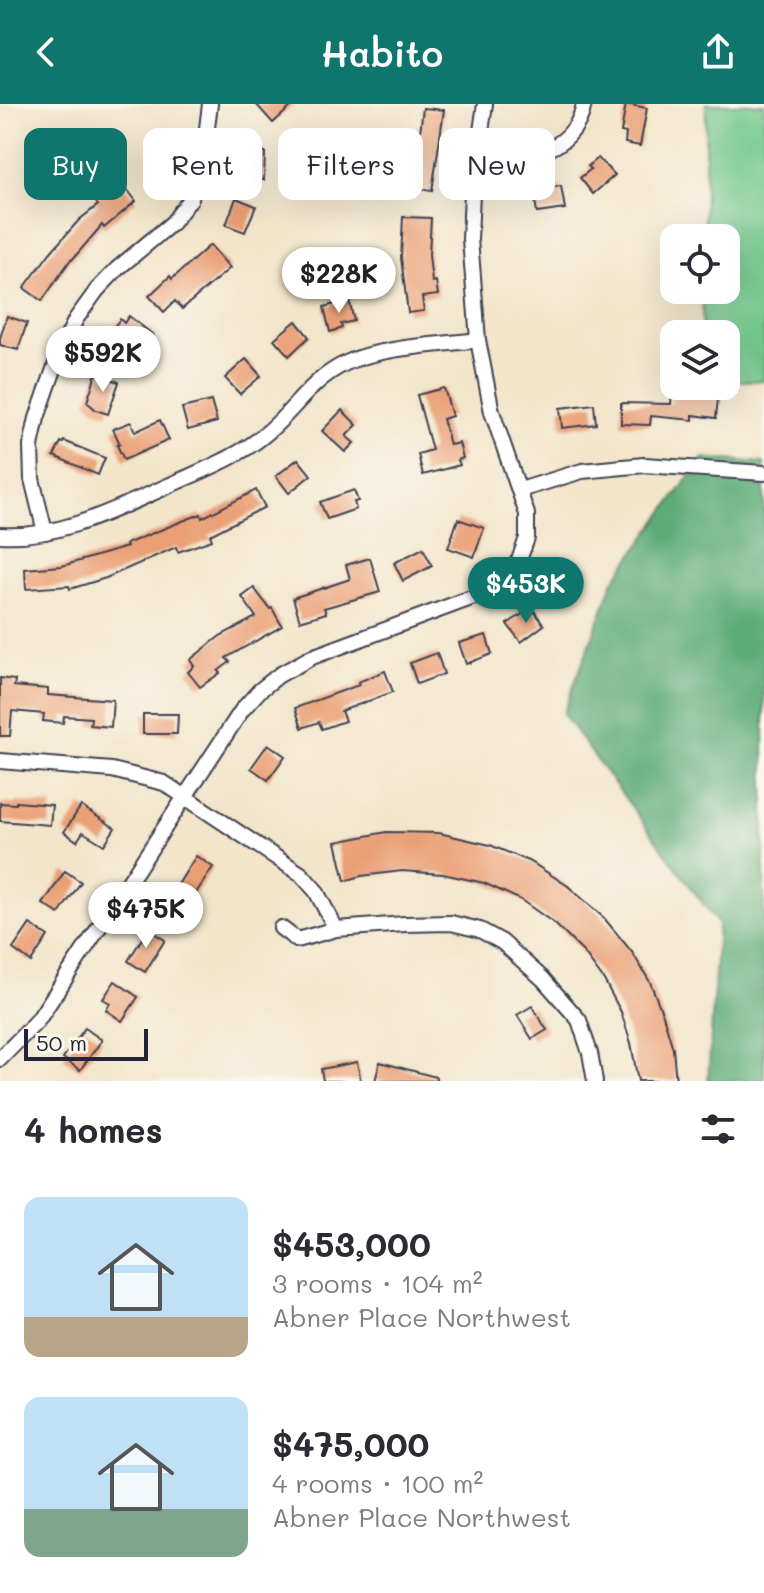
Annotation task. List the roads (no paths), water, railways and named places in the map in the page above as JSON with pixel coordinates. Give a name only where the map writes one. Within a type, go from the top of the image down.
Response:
[{"type":"street","points":[[45,532],[32,479],[31,446],[37,418],[60,352],[76,319],[97,290],[172,223],[190,200],[202,168],[210,104]]},
{"type":"street","points":[[481,128],[485,104]]},
{"type":"street","points":[[555,145],[575,128],[584,104]]},
{"type":"street","points":[[0,1059],[38,1020],[242,710],[259,691],[279,675],[312,657],[482,594],[503,581],[519,560],[527,538],[527,514],[492,412],[478,340],[470,239],[472,200]]},
{"type":"street","points":[[0,535],[45,532],[95,518],[234,457],[269,431],[315,382],[347,363],[380,353],[478,340]]},
{"type":"street","points":[[520,490],[582,471],[644,465],[764,473]]},
{"type":"street","points":[[0,761],[112,770],[164,783],[301,874],[316,891],[336,929]]},
{"type":"street","points":[[281,928],[297,940],[336,929],[405,924],[451,923],[480,930],[502,942],[543,979],[579,1020],[595,1081]]}]
